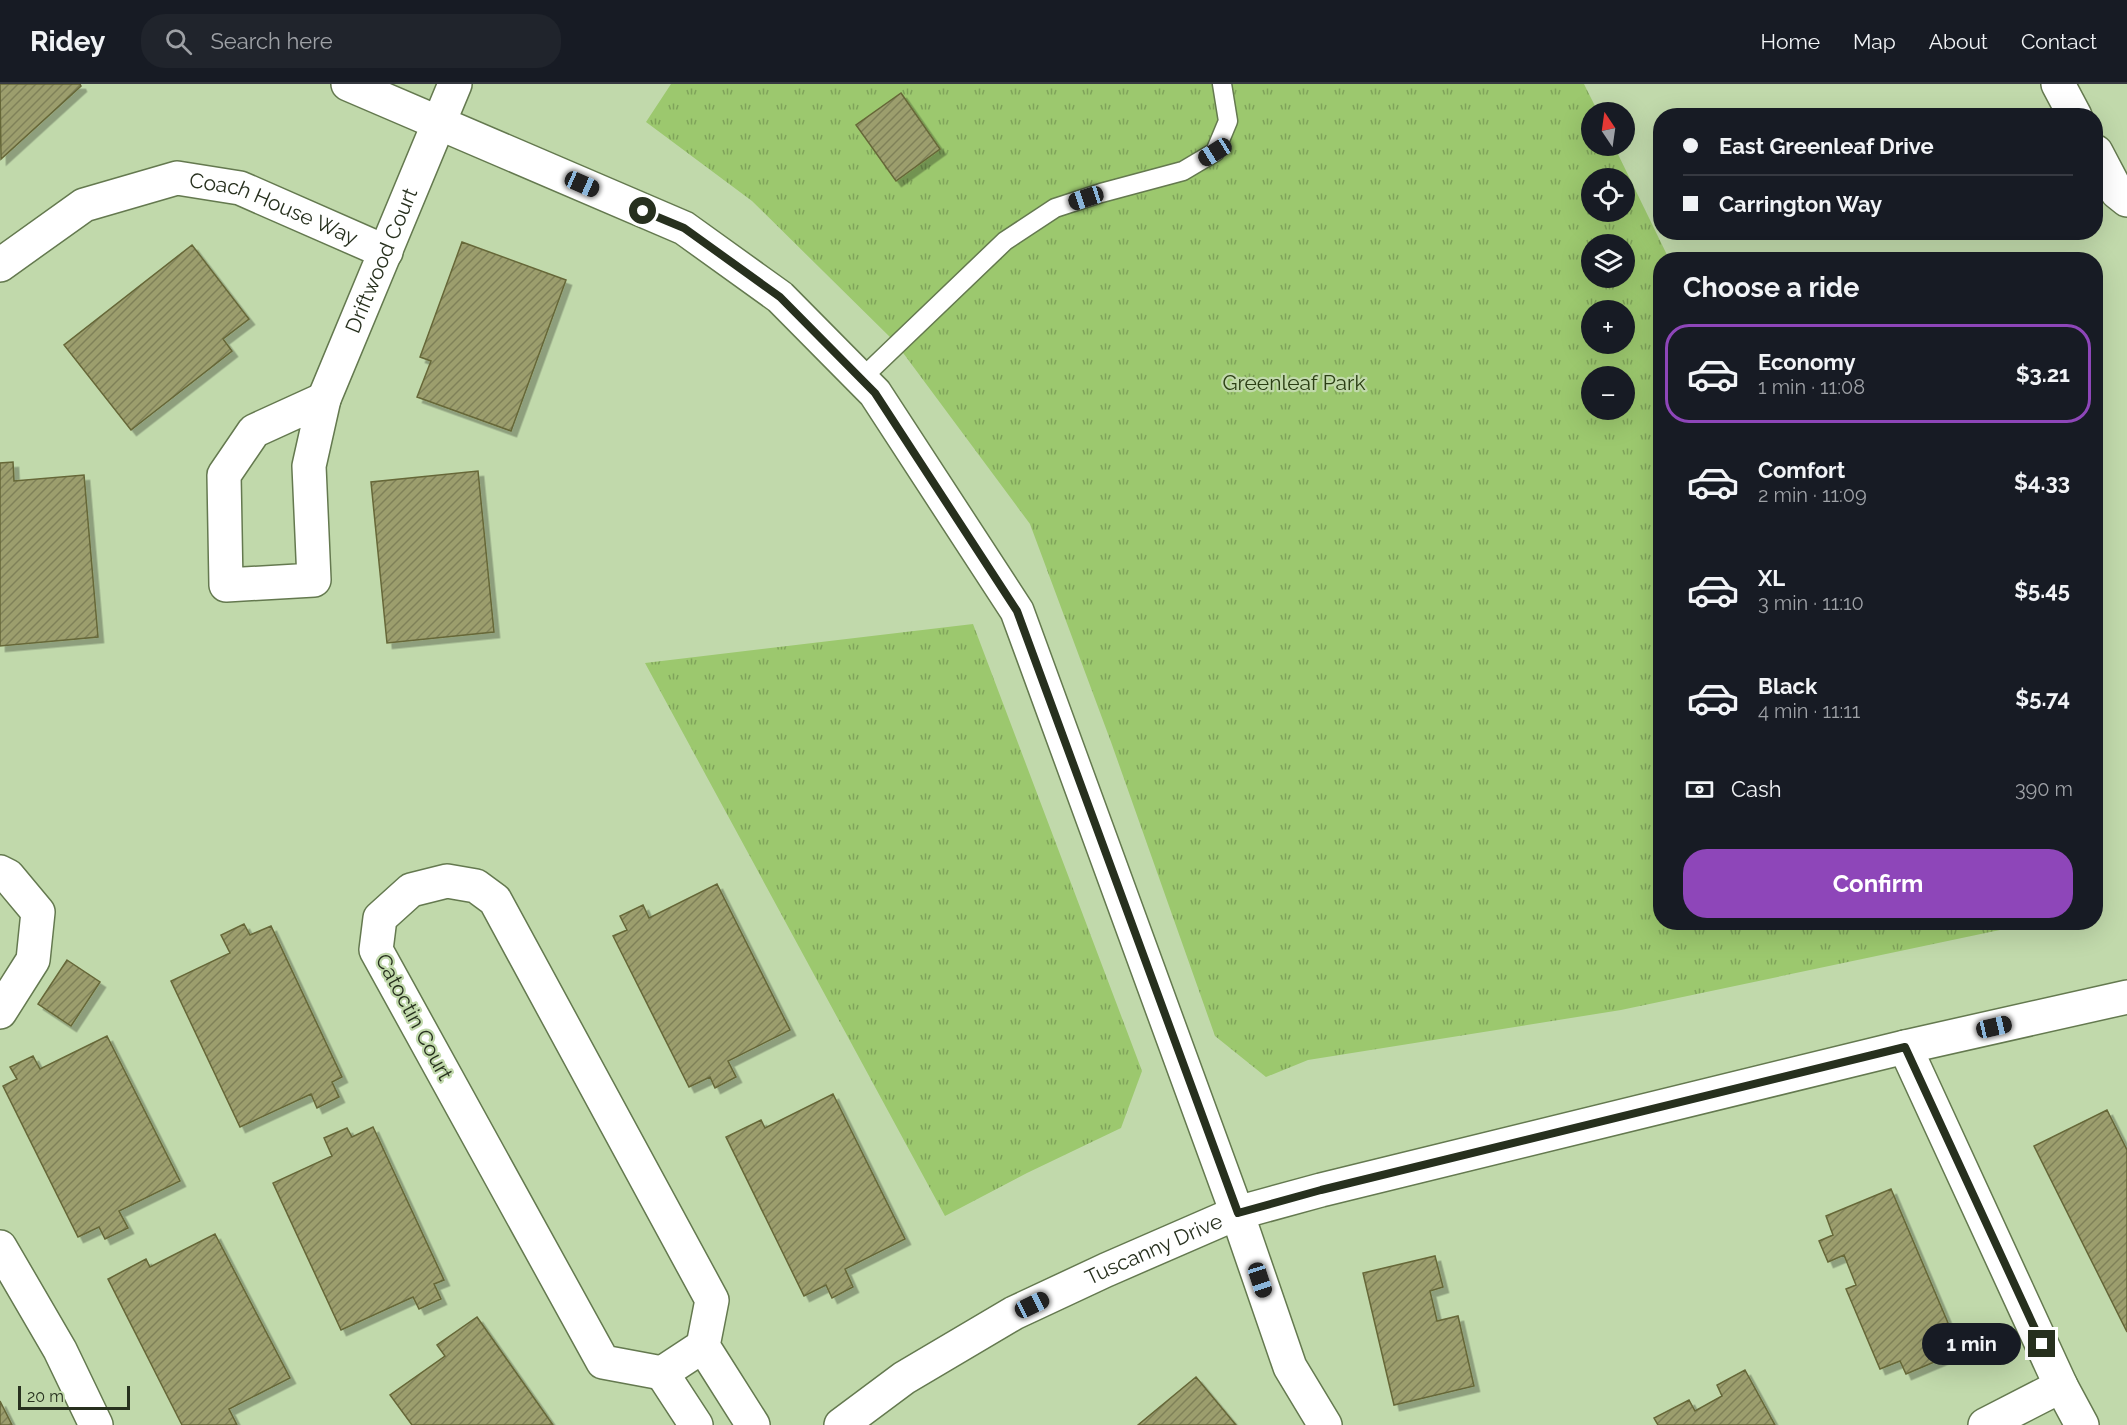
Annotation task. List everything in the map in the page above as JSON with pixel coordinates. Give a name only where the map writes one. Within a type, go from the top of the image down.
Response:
[{"type":"street","points":[[348,84],[684,228],[780,297],[875,393],[1017,611],[1238,1213],[1290,1367],[1325,1425]]},
{"type":"street","name":"Driftwood Court","points":[[324,399],[254,431],[224,475],[226,585],[314,580],[309,466],[324,399],[454,84]]},
{"type":"street","points":[[2058,84],[2071,108]]},
{"type":"street","points":[[2103,165],[2117,192],[2127,200]]},
{"type":"street","name":"Coach House Way","points":[[0,265],[84,205],[177,178],[240,188],[386,252]]},
{"type":"street","points":[[0,872],[8,876],[38,912],[33,960],[0,1012]]},
{"type":"street","name":"Catoctin Court","points":[[662,1373],[603,1362],[376,950],[380,918],[411,890],[447,881],[476,886],[495,900],[712,1300],[703,1346]]},
{"type":"street","name":"Tuscanny Drive","points":[[841,1425],[904,1378],[1014,1313],[1106,1269],[1238,1213],[1355,1182],[1905,1047],[2127,997]]},
{"type":"street","points":[[1905,1047],[2061,1386],[2082,1425]]},
{"type":"street","points":[[0,1247],[60,1350],[96,1425]]},
{"type":"street","points":[[696,1425],[662,1373],[703,1346],[753,1425]]},
{"type":"street","points":[[1985,1425],[2061,1386]]},
{"type":"lane","points":[[861,379],[1005,241],[1055,208],[1184,171],[1215,152],[1228,121],[1222,84]]},
{"type":"green space","name":"Greenleaf Park","points":[[671,84],[1584,84],[1593,102],[1581,102],[1581,156],[1619,156],[1625,168],[1581,168],[1581,222],[1635,222],[1635,189],[1653,226],[1653,240],[1660,240],[1666,252],[1653,252],[1653,930],[2000,930],[1621,1010],[1308,1060],[1266,1077],[1215,1036],[1111,742],[1030,524],[895,342],[752,201],[646,122]]},
{"type":"green space","points":[[973,624],[1142,1071],[1121,1128],[945,1216],[645,663]]},
{"type":"building","points":[[0,84],[80,84],[81,86],[1,159]]},
{"type":"building","points":[[901,93],[940,149],[896,181],[856,125]]},
{"type":"building","points":[[462,242],[566,280],[511,431],[417,397],[431,361],[420,357]]},
{"type":"building","points":[[192,245],[249,319],[223,339],[232,351],[131,430],[64,345]]},
{"type":"building","points":[[13,462],[14,481],[84,475],[98,637],[0,646],[0,463]]},
{"type":"building","points":[[478,471],[494,632],[387,643],[371,482]]},
{"type":"building","points":[[717,884],[790,1030],[728,1061],[736,1077],[715,1088],[710,1077],[689,1087],[613,936],[627,930],[620,916],[643,905],[649,918]]},
{"type":"building","points":[[244,924],[250,935],[271,926],[342,1077],[332,1082],[339,1097],[317,1108],[311,1094],[240,1127],[171,981],[230,953],[221,935]]},
{"type":"building","points":[[67,960],[100,982],[71,1026],[38,1004]]},
{"type":"building","points":[[107,1036],[180,1181],[119,1211],[128,1228],[105,1239],[99,1227],[78,1237],[3,1086],[17,1079],[10,1067],[33,1056],[40,1069]]},
{"type":"building","points":[[833,1094],[905,1239],[845,1269],[853,1287],[832,1298],[826,1285],[804,1296],[726,1137],[761,1120],[765,1128]]},
{"type":"building","points":[[2107,1110],[2127,1150],[2127,1332],[2034,1146]]},
{"type":"building","points":[[373,1127],[444,1280],[434,1284],[441,1299],[419,1309],[413,1297],[341,1330],[273,1183],[332,1156],[324,1138],[347,1128],[352,1137]]},
{"type":"building","points":[[1891,1189],[1960,1351],[1906,1374],[1900,1361],[1880,1369],[1846,1289],[1856,1285],[1844,1255],[1828,1262],[1819,1241],[1833,1235],[1826,1216]]},
{"type":"building","points":[[215,1234],[290,1378],[229,1409],[237,1425],[182,1425],[108,1279],[146,1259],[150,1267]]},
{"type":"building","points":[[1435,1256],[1443,1287],[1430,1291],[1437,1321],[1458,1316],[1474,1386],[1394,1405],[1363,1273]]},
{"type":"building","points":[[477,1317],[553,1425],[412,1425],[390,1395],[445,1356],[437,1345]]},
{"type":"building","points":[[1745,1370],[1775,1425],[1658,1425],[1654,1418],[1689,1400],[1695,1411],[1722,1396],[1717,1385]]},
{"type":"building","points":[[1196,1377],[1236,1425],[1138,1425]]},
{"type":"building","points":[[0,1401],[12,1425],[0,1425]]},
{"type":"route","points":[[643,211],[684,228],[780,297],[875,393],[1017,611],[1238,1213],[1321,1190],[1905,1047],[2042,1344]]}]
